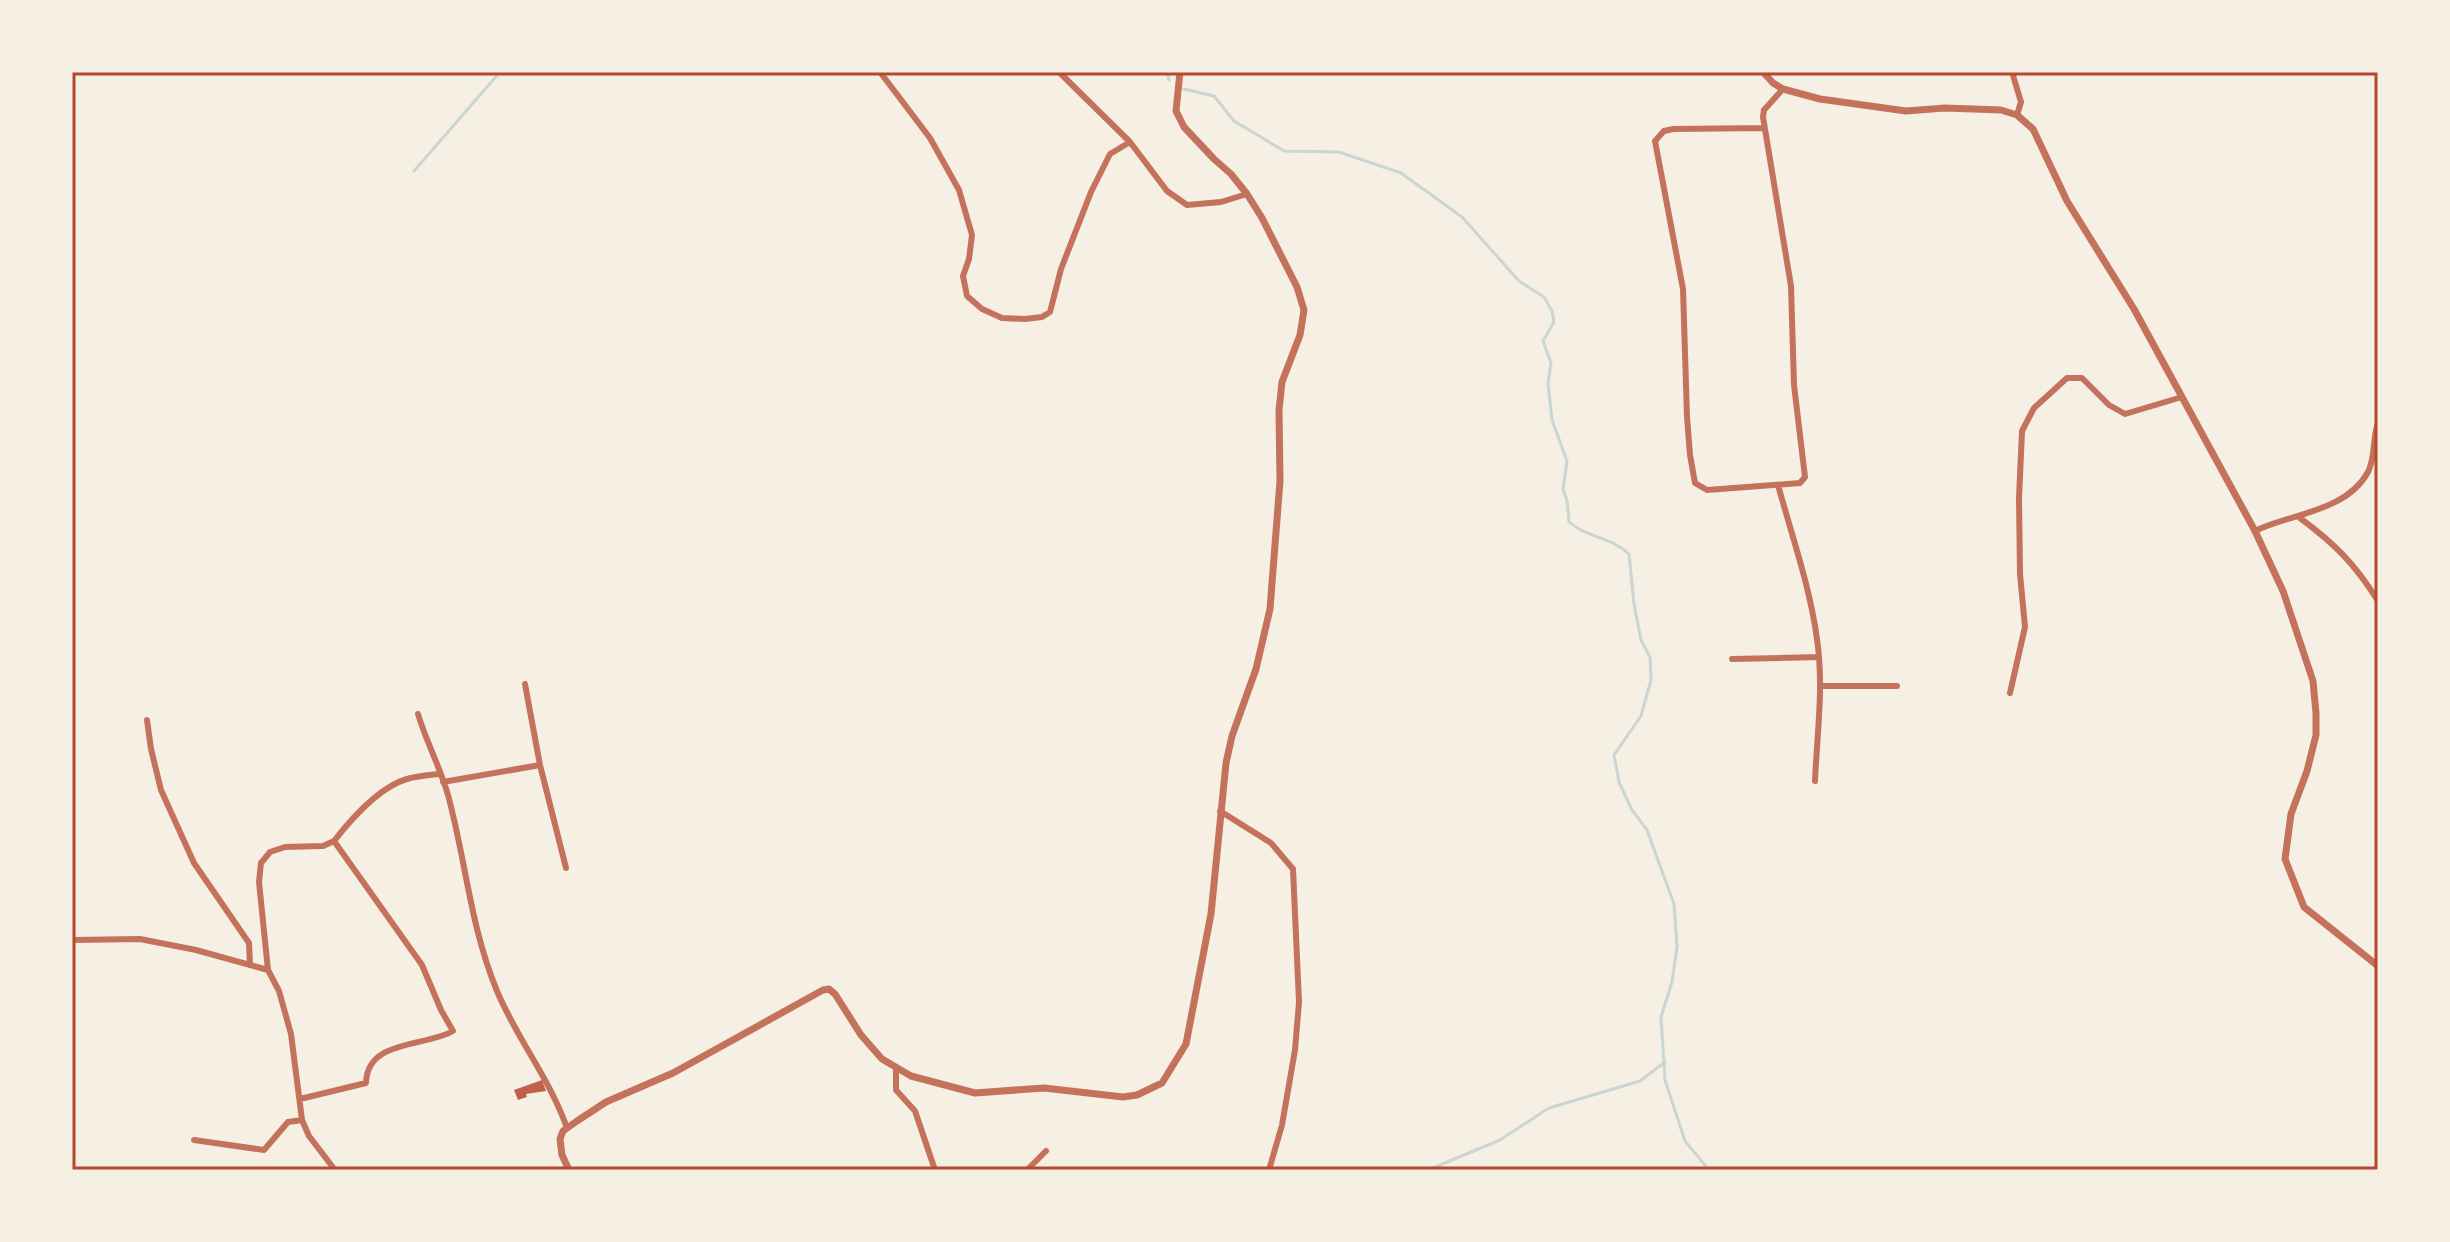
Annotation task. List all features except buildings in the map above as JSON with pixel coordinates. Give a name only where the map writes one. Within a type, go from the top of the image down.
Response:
[{"type":"street","points":[[880,72],[930,138],[959,190],[972,235],[963,276],[967,296],[982,309],[1002,318],[1042,317],[1050,312],[1061,269],[1091,192],[1110,154],[1130,142]]},
{"type":"street","points":[[1059,72],[1130,142],[1167,191],[1187,205],[1221,202],[1247,194]]},
{"type":"street","points":[[569,1170],[562,1155],[560,1139],[567,1128],[606,1102],[673,1073],[823,990],[829,989],[835,994],[872,1050],[896,1068],[911,1076],[975,1093],[1044,1088],[1123,1097],[1147,1091],[1162,1083],[1186,1044],[1199,987],[1216,879],[1220,811],[1232,736],[1256,669],[1270,609],[1280,481],[1279,410],[1282,382],[1300,335],[1304,310],[1297,287],[1247,194],[1184,127],[1176,111],[1180,72]]},
{"type":"street","points":[[1763,72],[1783,89],[1820,99],[1883,109],[1990,108],[2017,115],[2033,129],[2067,201],[2134,309],[2255,531],[2283,591],[2313,681],[2316,713],[2316,735],[2291,814],[2285,859],[2304,907],[2378,966]]},
{"type":"street","points":[[2012,72],[2021,102],[2017,115]]},
{"type":"street","points":[[1764,128],[1664,131],[1658,135],[1655,151],[1683,289],[1689,442],[1695,483],[1707,490],[1800,483],[1805,477],[1794,385],[1791,286],[1764,128],[1764,110],[1783,89]]},
{"type":"street","points":[[2010,693],[2025,627],[2019,528],[2022,431],[2034,408],[2067,378],[2082,378],[2109,405],[2125,414],[2182,397]]},
{"type":"street","points":[[2255,531],[2276,521],[2300,518],[2355,488],[2373,460],[2373,435],[2378,423]]},
{"type":"street","points":[[1778,485],[1806,588],[1819,657],[1815,781]]},
{"type":"street","points":[[2300,518],[2351,562],[2378,601]]},
{"type":"street","points":[[1732,659],[1819,657]]},
{"type":"street","points":[[525,684],[540,765],[566,868]]},
{"type":"street","points":[[1820,686],[1897,686]]},
{"type":"street","points":[[418,714],[443,782],[460,849],[470,907],[497,991],[558,1101],[567,1128]]},
{"type":"street","points":[[147,720],[161,790],[194,863],[249,943],[250,965]]},
{"type":"street","points":[[443,782],[540,765]]},
{"type":"street","points":[[335,1170],[309,1136],[302,1120],[291,1034],[279,991],[268,970],[259,882],[264,856],[285,847],[323,846],[334,841],[388,788],[406,779],[439,774]]},
{"type":"street","points":[[1220,811],[1271,843],[1293,869],[1299,1002],[1295,1050],[1282,1125],[1269,1170]]},
{"type":"street","points":[[300,1099],[366,1083],[366,1070],[375,1060],[403,1044],[431,1040],[453,1031],[422,965],[334,841]]},
{"type":"street","points":[[72,940],[140,939],[196,950],[268,970]]},
{"type":"street","points":[[896,1068],[896,1090],[915,1111],[935,1170]]},
{"type":"street","points":[[194,1140],[264,1150],[288,1122],[302,1120]]},
{"type":"street","points":[[1027,1170],[1046,1151]]},
{"type":"waterway","points":[[414,171],[500,72]]},
{"type":"waterway","points":[[1167,72],[1169,80]]},
{"type":"waterway","points":[[1184,89],[1214,96],[1234,121],[1284,151],[1339,152],[1401,173],[1462,217],[1519,281],[1544,297],[1552,311],[1554,322],[1543,341],[1551,363],[1548,383],[1552,420],[1567,461],[1563,490],[1569,522],[1629,554],[1641,640],[1650,657],[1651,680],[1641,716],[1614,755],[1619,782],[1632,810],[1647,830],[1674,904],[1677,947],[1672,982],[1661,1017],[1665,1080],[1685,1141],[1709,1170]]},
{"type":"waterway","points":[[1428,1170],[1500,1140],[1549,1108],[1640,1081],[1665,1062]]}]
